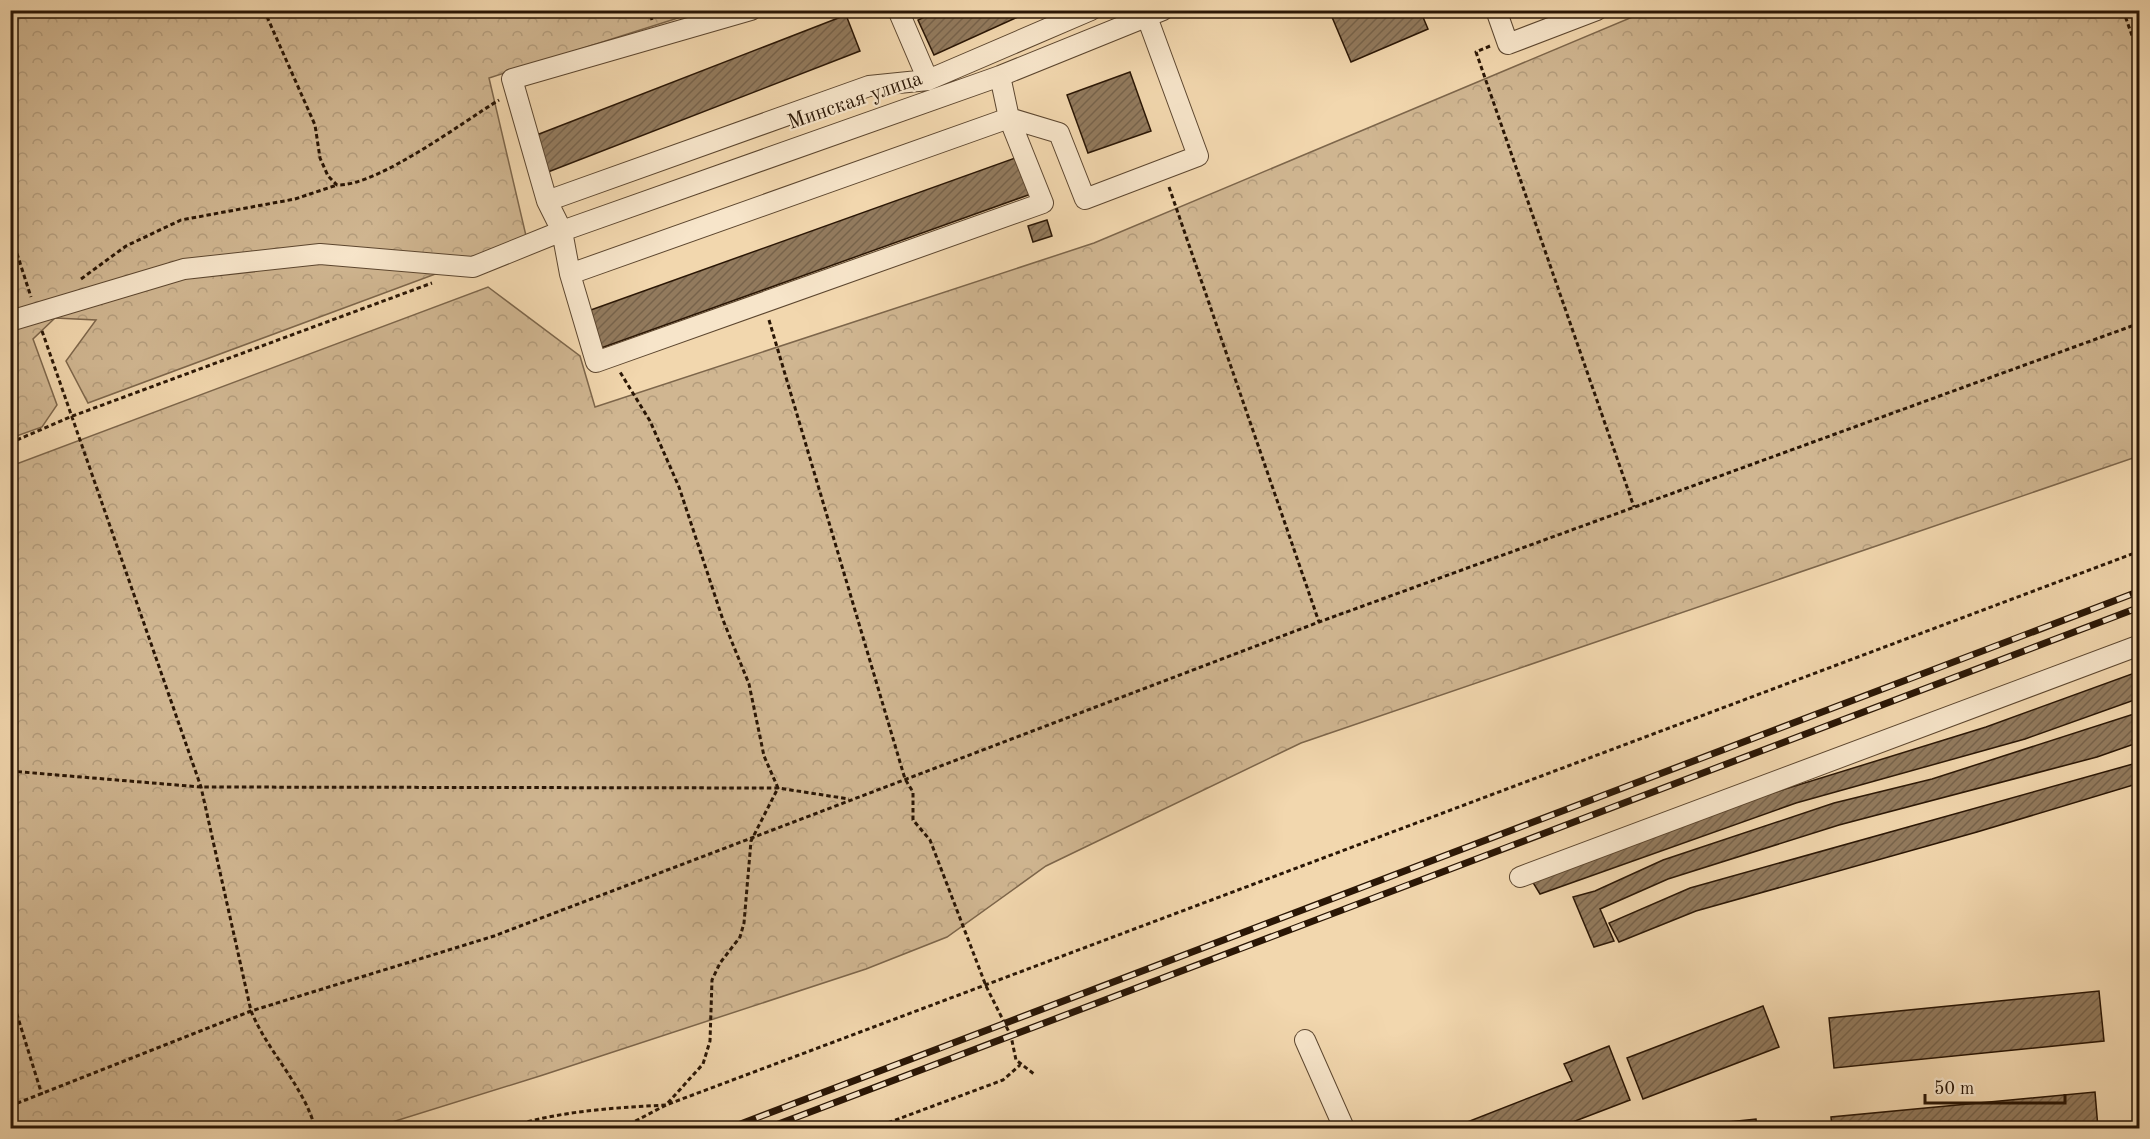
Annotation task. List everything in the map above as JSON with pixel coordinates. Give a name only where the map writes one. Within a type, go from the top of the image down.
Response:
[{"type":"street","points":[[751,10],[512,79],[547,201],[561,231],[570,274],[597,362],[1043,203],[1009,118],[1000,76]]},
{"type":"street","points":[[898,10],[928,80]]},
{"type":"street","points":[[547,201],[869,86],[928,80],[1091,10]]},
{"type":"street","points":[[1496,10],[1508,44],[1597,10]]},
{"type":"street","points":[[570,274],[1009,118],[1059,133],[1085,199],[1198,156],[1155,14]]},
{"type":"street","name":"Минская улица","points":[[10,321],[184,269],[320,254],[473,267],[561,231],[1000,76],[1155,14]]},
{"type":"street","points":[[1520,877],[2139,645]]},
{"type":"street","points":[[1305,1040],[1344,1128]]},
{"type":"path","points":[[264,10],[315,125],[320,158],[337,185]]},
{"type":"path","points":[[2123,10],[2139,57]]},
{"type":"path","points":[[1507,40],[1476,52],[1634,507]]},
{"type":"path","points":[[74,284],[126,246],[181,220],[295,199],[337,185],[348,185],[378,173],[515,90]]},
{"type":"path","points":[[1162,168],[1319,622]]},
{"type":"path","points":[[10,232],[70,417],[201,787],[251,1011],[262,1036],[310,1107],[315,1128]]},
{"type":"path","points":[[10,443],[70,417],[440,280]]},
{"type":"path","points":[[764,302],[905,779],[913,792],[913,820],[930,840],[986,986],[1011,1036],[1016,1060],[1034,1074]]},
{"type":"path","points":[[10,1106],[251,1011],[494,936],[751,841],[905,779],[1319,622],[2139,322]]},
{"type":"path","points":[[611,357],[650,421],[679,487],[723,620],[748,684],[764,756],[778,788]]},
{"type":"path","points":[[622,1128],[666,1105],[2139,551]]},
{"type":"path","points":[[10,771],[201,787],[778,788],[851,800]]},
{"type":"path","points":[[506,1128],[532,1120],[596,1109],[666,1105],[703,1064],[710,1041],[712,980],[720,963],[740,937],[744,923],[751,841],[778,788]]},
{"type":"path","points":[[10,992],[42,1095]]},
{"type":"path","points":[[874,1128],[1003,1080],[1020,1065]]},
{"type":"green space","points":[[1649,10],[2139,11],[2139,456],[1301,743],[1046,866],[947,937],[866,969],[543,1075],[373,1128],[11,1128],[11,466],[488,287],[580,356],[595,407],[1094,243]]},
{"type":"green space","points":[[11,11],[700,11],[489,78],[527,240],[88,403],[66,361],[96,320],[55,318],[33,339],[57,405],[42,427],[11,438]]},
{"type":"building","points":[[939,10],[1033,10],[934,55],[918,20]]},
{"type":"building","points":[[1329,10],[1420,10],[1428,29],[1351,62]]},
{"type":"building","points":[[846,15],[860,51],[548,172],[534,136]]},
{"type":"building","points":[[1130,72],[1151,131],[1088,153],[1067,95]]},
{"type":"building","points":[[1018,157],[1031,194],[601,348],[588,311]]},
{"type":"building","points":[[1047,220],[1052,236],[1033,242],[1028,226]]},
{"type":"building","points":[[2140,671],[2140,698],[2025,739],[1796,803],[1540,894],[1532,881],[1766,795],[1986,727]]},
{"type":"building","points":[[2140,712],[2140,742],[2097,757],[1839,825],[1668,879],[1600,909],[1614,941],[1594,947],[1573,897],[1595,891],[1663,860],[1834,803],[1932,779]]},
{"type":"building","points":[[2140,762],[2140,783],[1977,832],[1696,911],[1619,942],[1609,923],[1690,888]]},
{"type":"building","points":[[2099,991],[2104,1041],[1834,1068],[1829,1018]]},
{"type":"building","points":[[1763,1006],[1779,1047],[1643,1099],[1627,1058]]},
{"type":"building","points":[[1609,1046],[1630,1100],[1557,1128],[1452,1128],[1572,1081],[1564,1064]]},
{"type":"building","points":[[2095,1092],[2098,1128],[1832,1128],[1831,1117]]},
{"type":"building","points":[[1756,1119],[1757,1128],[1689,1128],[1689,1126]]},
{"type":"railway","points":[[730,1128],[2140,591]]},
{"type":"railway","points":[[768,1128],[2140,607]]}]
